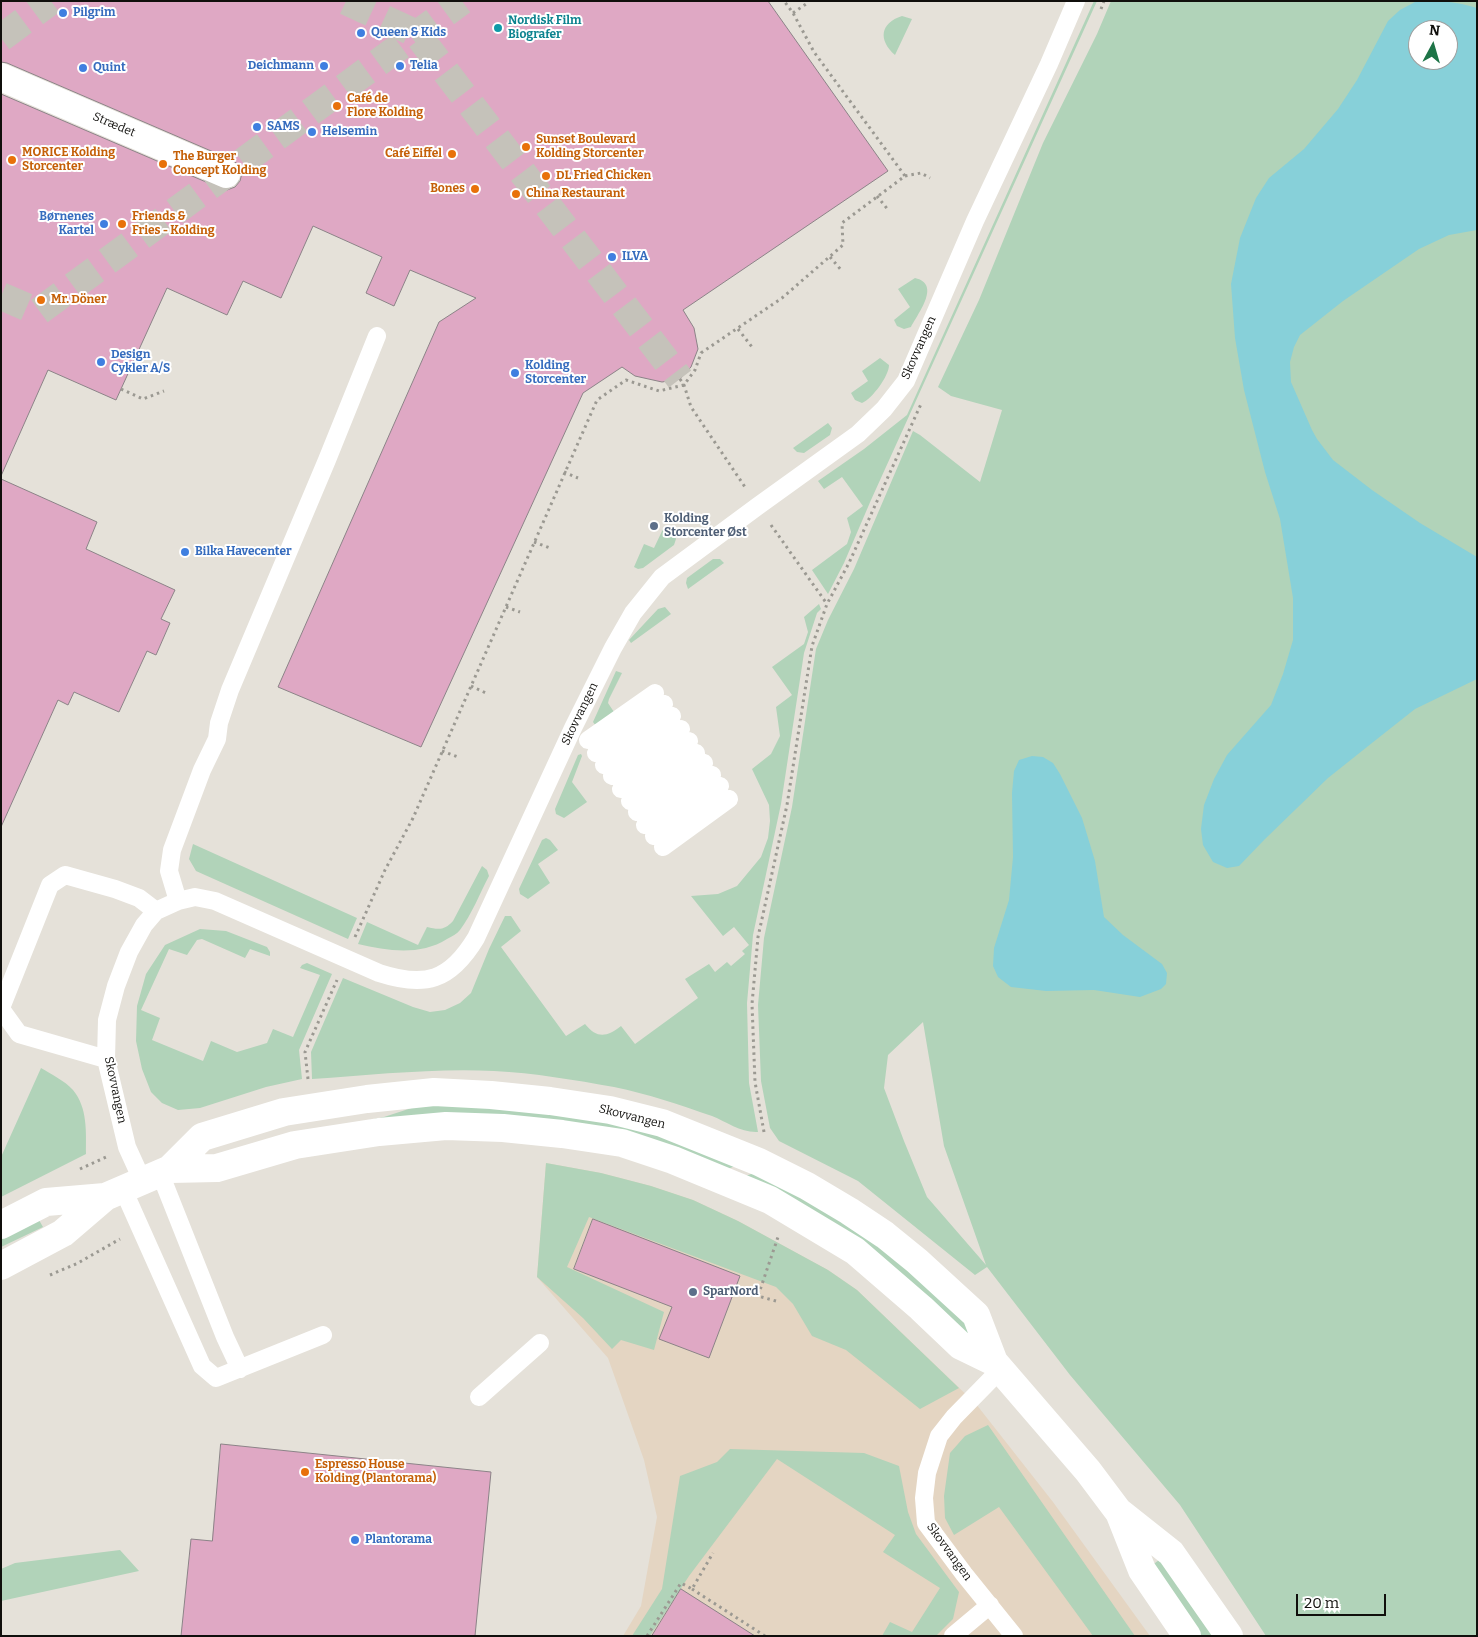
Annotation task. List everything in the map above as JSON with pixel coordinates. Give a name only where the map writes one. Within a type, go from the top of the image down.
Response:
[{"type":"street","name":"Strædet","points":[[1,77],[226,174]]},
{"type":"street","name":"Skovvangen","points":[[1,1266],[63,1233],[140,1182],[202,1137],[284,1112],[311,1106],[434,1092],[550,1100],[610,1110],[662,1123],[759,1162],[807,1186],[849,1211],[917,1261],[976,1315],[997,1366],[1088,1471],[1118,1511],[1142,1570],[1188,1636]]},
{"type":"street","name":"Skovvangen","points":[[1,1225],[46,1202],[217,1168],[295,1145],[379,1132],[446,1126],[503,1128],[552,1133],[622,1143],[673,1160],[770,1200],[855,1251],[882,1273],[961,1346],[997,1366]]},
{"type":"street","name":"Skovvangen","points":[[1118,1511],[1171,1553],[1229,1636]]},
{"type":"lane","name":"Skovvangen","points":[[140,1182],[127,1147],[106,1059],[107,1020],[116,986],[129,952],[144,925],[156,911],[178,901],[195,897],[215,902],[399,980],[438,977],[455,966],[467,953],[476,938],[573,728],[613,648],[633,613],[662,577],[858,434],[884,409],[906,381],[975,222],[1049,64],[1076,1]]},
{"type":"lane","points":[[178,901],[169,871],[172,850],[202,770],[217,739],[219,723],[230,690],[330,453],[376,336]]},
{"type":"lane","points":[[625,794],[692,746]]},
{"type":"lane","points":[[625,794],[692,746]]},
{"type":"lane","points":[[625,794],[692,746]]},
{"type":"lane","points":[[625,794],[692,746]]},
{"type":"lane","points":[[625,794],[692,746]]},
{"type":"lane","points":[[106,1059],[20,1034],[1,1009],[50,885],[65,875],[139,898],[156,911]]},
{"type":"lane","points":[[140,1182],[140,1229],[202,1366],[216,1378],[323,1335]]},
{"type":"lane","points":[[140,1182],[240,1369]]},
{"type":"lane","points":[[479,1397],[540,1343]]},
{"type":"lane","name":"Skovvangen","points":[[997,1366],[939,1436],[927,1473],[924,1498],[926,1523],[1014,1636]]},
{"type":"lane","points":[[953,1636],[990,1605]]},
{"type":"path","points":[[784,1],[814,52],[905,176]]},
{"type":"path","points":[[792,13],[808,1]]},
{"type":"path","points":[[1098,16],[1104,1]]},
{"type":"path","points":[[311,1106],[305,1052],[386,870],[413,818],[597,400],[626,380],[659,391],[684,385],[695,370],[701,353],[782,298],[844,245],[842,223],[905,176],[921,173],[930,178]]},
{"type":"path","points":[[877,196],[889,211]]},
{"type":"path","points":[[830,257],[842,270]]},
{"type":"path","points":[[738,329],[752,347]]},
{"type":"path","points":[[121,389],[143,399],[164,391]]},
{"type":"path","points":[[759,1162],[766,1140],[755,1082],[752,1004],[758,937],[787,805],[812,646],[827,604],[849,563],[924,398]]},
{"type":"path","points":[[564,472],[578,478]]},
{"type":"path","points":[[534,542],[550,548]]},
{"type":"path","points":[[506,607],[520,612]]},
{"type":"path","points":[[471,686],[486,692]]},
{"type":"path","points":[[442,751],[458,757]]},
{"type":"path","points":[[46,1277],[78,1263],[140,1229]]},
{"type":"path","points":[[776,1301],[758,1296],[779,1234]]},
{"type":"path","points":[[692,1589],[713,1553]]},
{"type":"path","points":[[647,1636],[681,1583],[765,1636]]},
{"type":"shaded area","points":[[546,1163],[601,1173],[651,1186],[693,1200],[738,1221],[828,1270],[857,1290],[976,1404],[1053,1502],[1150,1636],[623,1636],[641,1606],[657,1517],[644,1460],[608,1358],[537,1277]]},
{"type":"green space","points":[[1094,1],[1097,1],[844,563],[828,594],[812,570],[847,544],[851,532],[847,518],[863,506],[842,477],[824,489],[818,481],[864,449],[907,415]]},
{"type":"green space","points":[[1111,1],[1477,1],[1477,1636],[1266,1636],[1180,1505],[1070,1375],[987,1267],[975,1275],[858,1181],[779,1141],[770,1128],[761,1081],[758,1005],[764,938],[792,807],[816,649],[828,620],[854,569],[913,431],[980,482],[1002,410],[951,396],[938,387],[979,300],[1043,143],[1097,34]],"holes":[[[923,1022],[944,1146],[986,1265],[927,1197],[884,1088],[888,1055]]]},
{"type":"green space","points":[[902,16],[912,19],[895,55],[886,44],[884,32],[889,23]]},
{"type":"green space","points":[[915,278],[923,281],[926,286],[926,299],[911,327],[904,329],[897,326],[894,320],[910,307],[898,289]]},
{"type":"green space","points":[[880,358],[889,365],[883,381],[866,401],[862,403],[855,400],[851,393],[868,381],[862,371]]},
{"type":"green space","points":[[828,423],[832,428],[830,435],[804,453],[797,452],[793,448]]},
{"type":"green space","points":[[663,529],[674,533],[676,539],[674,545],[643,568],[638,569],[634,567],[644,544],[654,548]]},
{"type":"green space","points":[[713,559],[720,559],[724,563],[688,589],[687,578]]},
{"type":"green space","points":[[819,604],[821,609],[817,613],[804,653],[781,804],[753,935],[747,1003],[749,1083],[758,1132],[746,1131],[712,1116],[639,1093],[539,1075],[449,1070],[312,1079],[311,1052],[343,978],[413,1007],[430,1012],[445,1010],[460,1003],[471,993],[505,916],[511,916],[521,931],[501,947],[566,1036],[585,1024],[589,1029],[602,1035],[621,1026],[635,1044],[698,998],[685,979],[709,964],[715,972],[727,962],[731,966],[745,954],[742,951],[749,945],[734,927],[723,936],[691,896],[718,894],[737,886],[761,857],[768,838],[769,805],[752,769],[771,754],[780,736],[776,707],[792,695],[772,667],[804,644],[808,632],[804,617]]},
{"type":"green space","points":[[665,607],[671,614],[631,643],[629,640],[658,609]]},
{"type":"green space","points":[[616,671],[622,673],[608,703],[614,712],[596,726],[593,722]]},
{"type":"green space","points":[[581,754],[582,756],[572,782],[587,802],[564,818],[556,814],[555,809],[578,755]]},
{"type":"green space","points":[[546,838],[558,850],[538,864],[550,883],[528,899],[520,894],[519,889],[542,840]]},
{"type":"green space","points":[[193,844],[357,918],[348,939],[196,871],[189,859]]},
{"type":"green space","points":[[482,866],[487,870],[489,876],[468,917],[460,930],[454,935],[437,944],[415,950],[381,949],[358,944],[367,922],[418,945],[427,927],[442,929],[453,921]]},
{"type":"green space","points":[[200,929],[226,931],[267,947],[270,952],[270,956],[250,949],[245,958],[202,939],[197,940],[187,955],[169,949],[141,1010],[160,1018],[152,1040],[203,1061],[211,1041],[237,1052],[267,1043],[273,1029],[293,1037],[320,975],[300,968],[307,963],[332,974],[299,1050],[302,1079],[266,1087],[200,1108],[178,1110],[162,1103],[151,1092],[142,1069],[136,1041],[137,1006],[146,974],[165,945]]},
{"type":"green space","points":[[41,1068],[66,1084],[78,1097],[84,1113],[86,1154],[1,1197],[1,1157]]},
{"type":"green space","points":[[433,1101],[606,1118],[743,1162],[724,1171],[610,1134],[285,1137],[384,1117]]},
{"type":"green space","points":[[546,1163],[601,1173],[651,1186],[693,1200],[738,1221],[828,1270],[857,1290],[959,1388],[920,1409],[846,1350],[812,1336],[793,1304],[776,1287],[589,1217],[567,1267],[664,1312],[654,1350],[621,1340],[612,1349],[583,1318],[537,1277]]},
{"type":"green space","points":[[761,1170],[881,1244],[978,1334],[969,1343],[741,1178]]},
{"type":"green space","points":[[39,1220],[43,1227],[1,1247],[1,1238]]},
{"type":"green space","points":[[988,1425],[1135,1636],[1093,1636],[999,1507],[954,1535],[945,1518],[944,1496],[950,1453],[965,1436]]},
{"type":"green space","points":[[730,1449],[864,1453],[899,1466],[908,1512],[916,1534],[959,1592],[953,1619],[936,1636],[882,1636],[890,1622],[912,1632],[940,1588],[883,1552],[895,1535],[777,1459],[689,1576],[650,1636],[632,1636],[662,1589],[680,1476],[717,1462]]},
{"type":"green space","points":[[120,1550],[139,1571],[1,1601],[1,1569],[15,1563]]},
{"type":"green space","points":[[1159,1560],[1171,1569],[1217,1636],[1198,1636],[1151,1566]]},
{"type":"water","points":[[1443,1],[1477,8],[1477,230],[1449,235],[1419,249],[1343,301],[1300,335],[1290,362],[1291,382],[1312,430],[1333,460],[1420,523],[1477,557],[1477,679],[1415,709],[1328,778],[1239,866],[1227,868],[1213,862],[1203,845],[1201,829],[1204,805],[1214,779],[1227,755],[1271,705],[1293,640],[1293,598],[1280,519],[1265,472],[1244,390],[1235,338],[1231,284],[1240,238],[1256,198],[1269,178],[1304,149],[1338,109],[1357,80],[1388,21],[1400,10],[1415,2]]},
{"type":"water","points":[[1032,756],[1043,757],[1053,763],[1060,774],[1082,818],[1095,861],[1104,917],[1123,935],[1162,964],[1167,973],[1166,984],[1161,989],[1140,997],[1094,990],[1046,991],[1011,987],[998,977],[993,966],[994,948],[1009,900],[1013,857],[1012,793],[1014,771],[1019,760]]},
{"type":"building","name":"Kolding Storcenter","points":[[1,1],[768,1],[888,171],[683,310],[694,328],[698,349],[691,367],[680,379],[662,382],[635,376],[622,367],[583,393],[421,747],[278,687],[439,322],[476,298],[410,270],[394,306],[366,293],[382,257],[313,226],[281,298],[243,281],[227,315],[167,288],[116,400],[48,370],[1,476],[1,94],[220,188],[227,190],[235,187],[240,181],[242,173],[239,165],[232,160],[1,62]]},
{"type":"building","points":[[1,479],[97,522],[86,549],[175,590],[161,619],[170,623],[156,655],[147,651],[119,712],[74,692],[68,705],[58,700],[1,827]]},
{"type":"building","points":[[593,1219],[740,1276],[709,1358],[659,1339],[672,1307],[574,1269]]},
{"type":"building","name":"Plantorama","points":[[221,1444],[491,1472],[475,1636],[181,1636],[191,1539],[212,1541]]},
{"type":"building","points":[[681,1589],[755,1636],[652,1636]]},
{"type":"tunnel","points":[[1,38],[51,1]]},
{"type":"tunnel","points":[[346,1],[417,34],[680,379]]},
{"type":"tunnel","points":[[1,296],[38,312],[462,1]]},
{"type":"place","name":"Pilgrim","points":[[63,13]]},
{"type":"place","name":"Nordisk Film Biografer","points":[[498,28]]},
{"type":"place","name":"Queen & Kids","points":[[361,33]]},
{"type":"place","name":"Deichmann","points":[[324,66]]},
{"type":"place","name":"Telia","points":[[400,66]]},
{"type":"place","name":"Quint","points":[[83,68]]},
{"type":"place","name":"Café de Flore Kolding","points":[[337,106]]},
{"type":"place","name":"SAMS","points":[[257,127]]},
{"type":"place","name":"Helsemin","points":[[312,132]]},
{"type":"place","name":"Sunset Boulevard Kolding Storcenter","points":[[526,147]]},
{"type":"place","name":"Café Eiffel","points":[[452,154]]},
{"type":"place","name":"MORICE Kolding Storcenter","points":[[12,160]]},
{"type":"place","name":"The Burger Concept Kolding","points":[[163,164]]},
{"type":"place","name":"DL Fried Chicken","points":[[546,176]]},
{"type":"place","name":"Bones","points":[[475,189]]},
{"type":"place","name":"China Restaurant","points":[[516,194]]},
{"type":"place","name":"Børnenes Kartel","points":[[104,224]]},
{"type":"place","name":"Friends & Fries - Kolding","points":[[122,224]]},
{"type":"place","name":"ILVA","points":[[612,257]]},
{"type":"place","name":"Mr. Döner","points":[[41,300]]},
{"type":"place","name":"Design Cykler A/S","points":[[101,362]]},
{"type":"place","name":"Kolding Storcenter","points":[[515,373]]},
{"type":"place","name":"Kolding Storcenter Øst","points":[[654,526]]},
{"type":"place","name":"Bilka Havecenter","points":[[185,552]]},
{"type":"place","name":"SparNord","points":[[693,1292]]},
{"type":"place","name":"Espresso House Kolding (Plantorama)","points":[[305,1472]]},
{"type":"place","name":"Plantorama","points":[[355,1540]]}]
